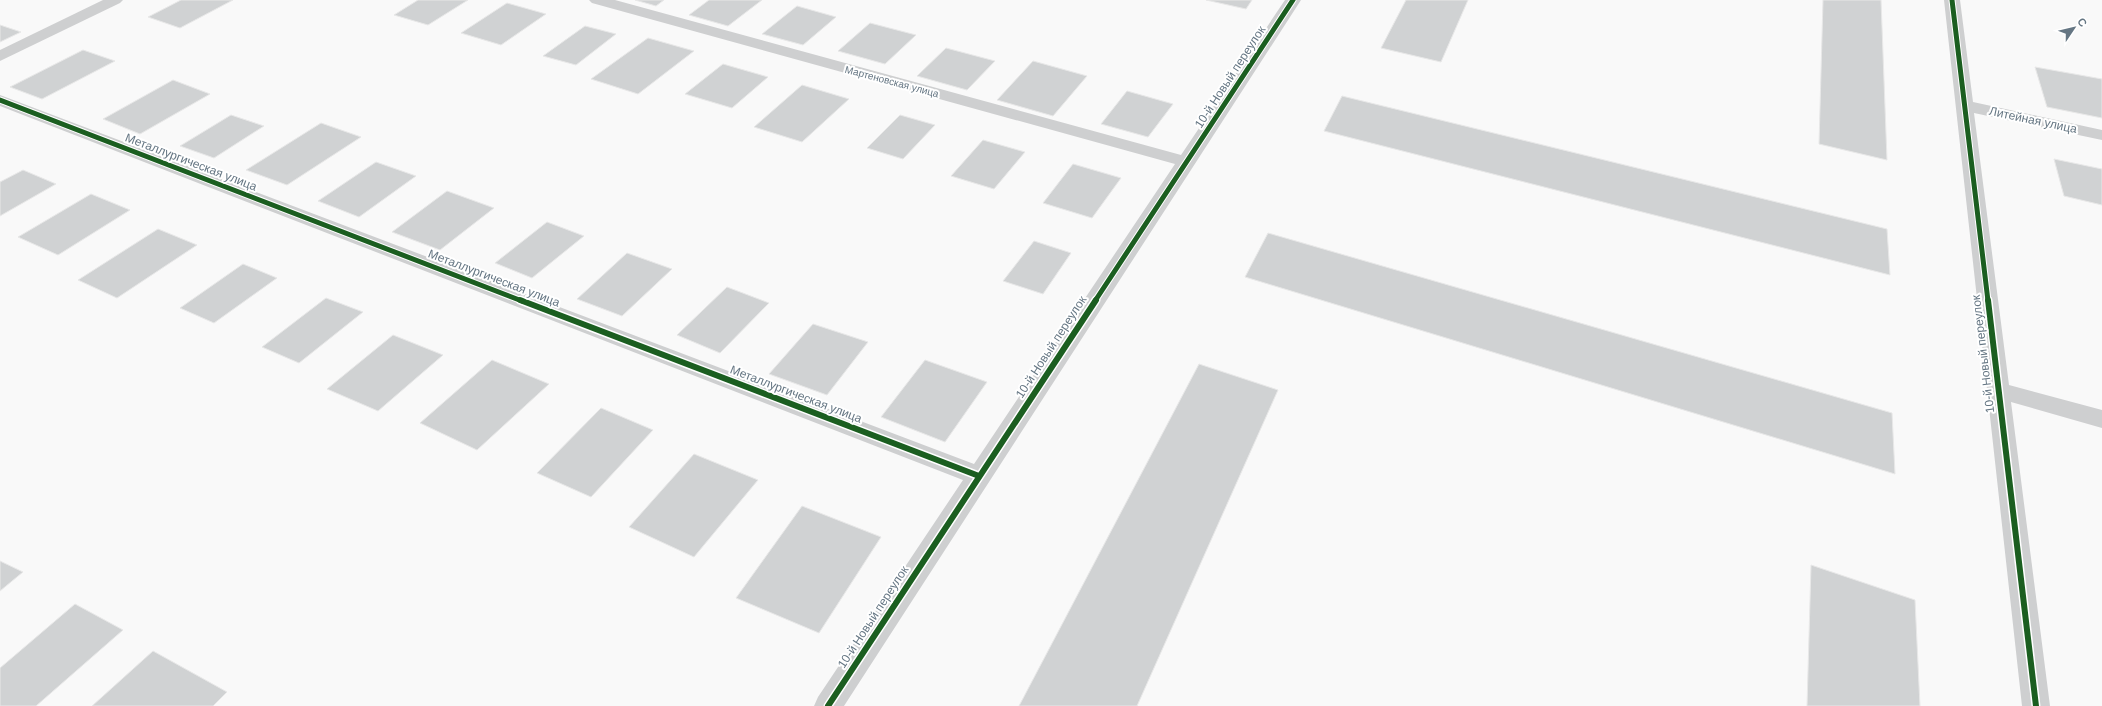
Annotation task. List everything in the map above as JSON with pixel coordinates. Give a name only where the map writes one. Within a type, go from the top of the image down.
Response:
[{"type":"street","points":[[0,56],[115,0]]},
{"type":"street","name":"Мартеновская улица","points":[[597,0],[1187,162]]},
{"type":"street","name":"10-й Новый переулок","points":[[828,706],[1293,0]]},
{"type":"street","name":"10-й Новый переулок","points":[[1952,0],[2036,706]]},
{"type":"street","name":"Металлургическая улица","points":[[0,100],[979,476]]},
{"type":"street","name":"Литейная улица","points":[[1965,106],[2102,135]]},
{"type":"street","points":[[1998,390],[2102,419]]},
{"type":"building","points":[[181,0],[233,0],[180,28],[148,17]]},
{"type":"building","points":[[418,0],[468,0],[428,25],[394,15]]},
{"type":"building","points":[[635,0],[664,0],[656,6]]},
{"type":"building","points":[[709,0],[762,0],[728,26],[689,15]]},
{"type":"building","points":[[1206,0],[1252,0],[1246,9]]},
{"type":"building","points":[[1406,0],[1468,0],[1441,62],[1381,48]]},
{"type":"building","points":[[1823,0],[1881,0],[1887,160],[1819,144]]},
{"type":"building","points":[[507,3],[546,14],[501,45],[461,33]]},
{"type":"building","points":[[797,6],[836,17],[803,45],[762,34]]},
{"type":"building","points":[[870,23],[916,35],[885,64],[838,51]]},
{"type":"building","points":[[0,25],[21,32],[0,42]]},
{"type":"building","points":[[585,26],[616,34],[576,65],[543,56]]},
{"type":"building","points":[[648,38],[694,51],[638,94],[591,79]]},
{"type":"building","points":[[946,48],[995,61],[967,90],[917,76]]},
{"type":"building","points":[[83,50],[115,61],[42,99],[10,87]]},
{"type":"building","points":[[1033,61],[1087,76],[1053,116],[997,100]]},
{"type":"building","points":[[723,64],[768,77],[732,108],[685,94]]},
{"type":"building","points":[[2035,67],[2102,79],[2102,118],[2047,107]]},
{"type":"building","points":[[173,80],[210,94],[140,134],[103,119]]},
{"type":"building","points":[[802,85],[849,99],[802,142],[754,127]]},
{"type":"building","points":[[1127,91],[1173,104],[1148,137],[1101,124]]},
{"type":"building","points":[[1342,96],[1887,229],[1890,275],[1324,131]]},
{"type":"building","points":[[231,115],[264,126],[214,158],[180,146]]},
{"type":"building","points":[[900,115],[935,125],[903,159],[867,148]]},
{"type":"building","points":[[321,123],[361,137],[287,185],[246,170]]},
{"type":"building","points":[[983,140],[1025,152],[994,189],[951,176]]},
{"type":"building","points":[[2054,159],[2102,169],[2102,205],[2064,196]]},
{"type":"building","points":[[376,162],[416,176],[359,217],[318,201]]},
{"type":"building","points":[[1073,164],[1121,178],[1092,218],[1043,203]]},
{"type":"building","points":[[23,170],[56,184],[0,216],[0,182]]},
{"type":"building","points":[[447,191],[494,208],[440,250],[392,232]]},
{"type":"building","points":[[91,194],[130,210],[58,255],[18,237]]},
{"type":"building","points":[[547,222],[584,236],[532,278],[495,263]]},
{"type":"building","points":[[158,229],[197,245],[117,298],[78,280]]},
{"type":"building","points":[[1268,233],[1892,413],[1895,474],[1245,277]]},
{"type":"building","points":[[1034,241],[1071,253],[1043,294],[1003,281]]},
{"type":"building","points":[[627,253],[672,269],[622,316],[577,299]]},
{"type":"building","points":[[243,264],[277,278],[214,323],[180,308]]},
{"type":"building","points":[[727,287],[769,303],[720,353],[677,335]]},
{"type":"building","points":[[326,298],[363,312],[299,363],[262,347]]},
{"type":"building","points":[[813,324],[868,342],[827,395],[769,374]]},
{"type":"building","points":[[393,335],[443,355],[378,411],[327,389]]},
{"type":"building","points":[[492,360],[549,384],[477,450],[420,423]]},
{"type":"building","points":[[925,360],[987,382],[945,442],[881,417]]},
{"type":"building","points":[[1199,364],[1278,390],[1137,706],[1019,706]]},
{"type":"building","points":[[601,408],[653,430],[591,497],[537,473]]},
{"type":"building","points":[[694,454],[758,480],[694,557],[629,527]]},
{"type":"building","points":[[802,506],[881,537],[819,633],[736,598]]},
{"type":"building","points":[[0,561],[23,572],[0,591]]},
{"type":"building","points":[[1811,565],[1915,600],[1920,706],[1807,706]]},
{"type":"building","points":[[75,604],[123,630],[36,706],[0,706],[0,668]]},
{"type":"building","points":[[153,651],[227,692],[213,706],[92,706]]},
{"type":"cycle path","points":[[828,706],[1293,0]]},
{"type":"cycle path","points":[[1952,0],[2036,706]]},
{"type":"cycle path","points":[[0,100],[979,476]]}]
